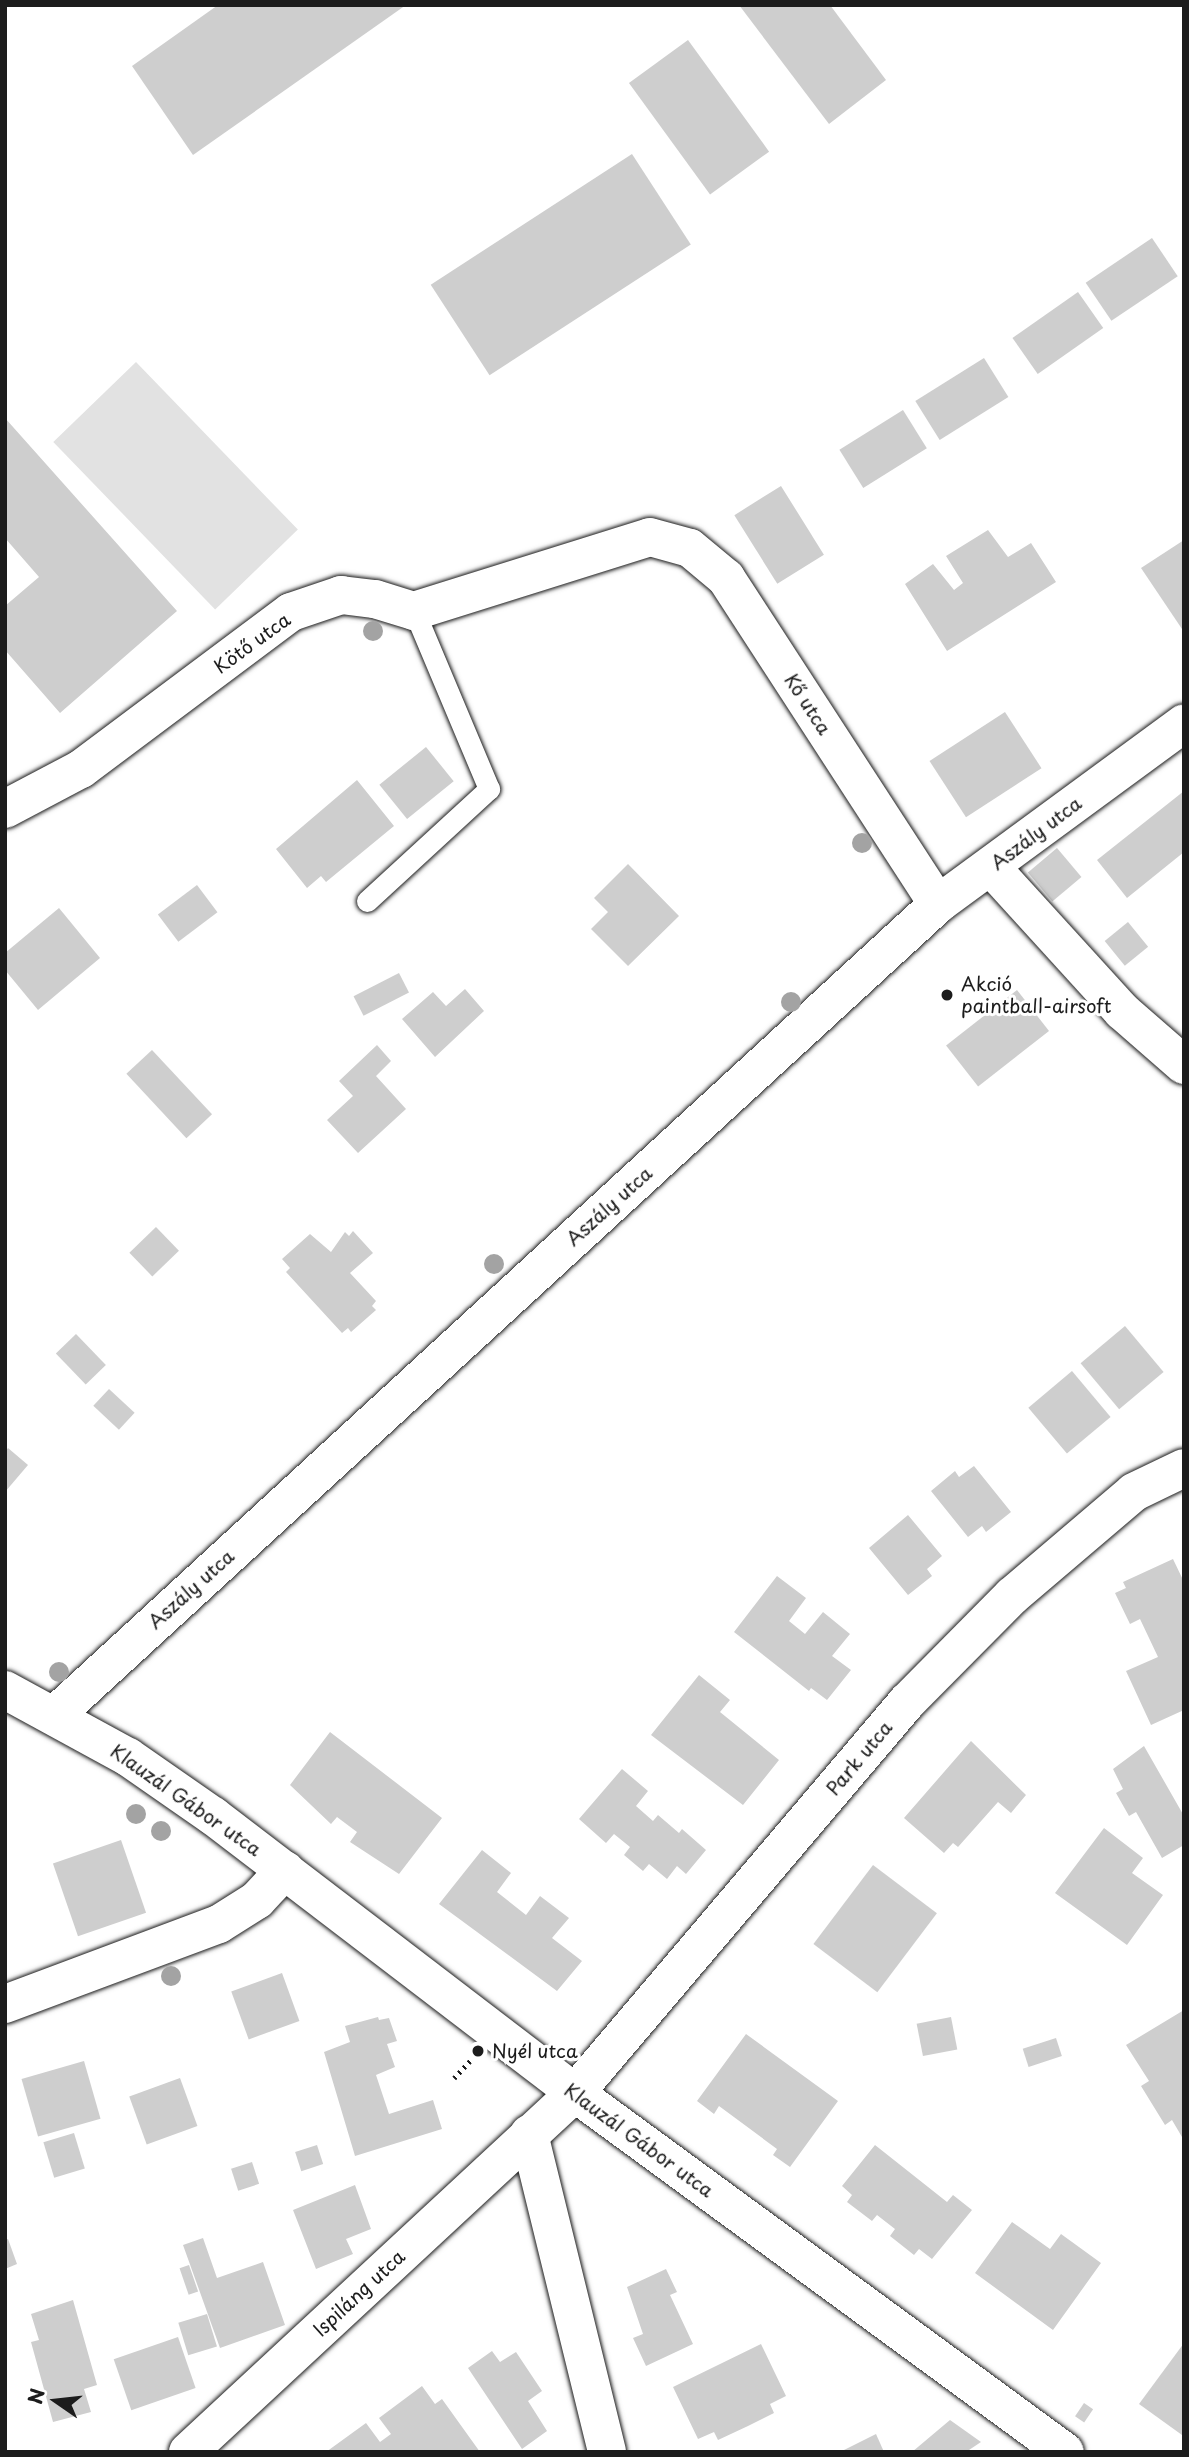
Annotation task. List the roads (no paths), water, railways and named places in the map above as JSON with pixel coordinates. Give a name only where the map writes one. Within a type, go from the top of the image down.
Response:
[{"type":"street","name":"Kő utca","points":[[414,611],[650,537],[690,548],[726,578],[938,904]]},
{"type":"street","name":"Kötő utca","points":[[5,809],[81,769],[291,612],[341,595],[375,599],[414,611]]},
{"type":"street","name":"Aszály utca","points":[[56,1714],[938,904],[1184,723]]},
{"type":"street","points":[[991,867],[1122,1011],[1184,1065]]},
{"type":"street","name":"Park utca","points":[[575,2093],[907,1702],[1012,1596],[1134,1492],[1184,1468]]},
{"type":"street","name":"Klauzál Gábor utca","points":[[5,1690],[56,1714],[128,1757],[285,1870],[575,2093],[1065,2452]]},
{"type":"street","points":[[5,2004],[219,1924],[257,1900],[285,1870]]},
{"type":"street","name":"Ispiláng utca","points":[[188,2452],[575,2093]]},
{"type":"street","points":[[529,2134],[607,2452]]},
{"type":"lane","points":[[367,901],[489,789],[414,611]]},
{"type":"place","name":"Akció paintball-airsoft","points":[[947,995]]},
{"type":"place","name":"Nyél utca","points":[[478,2051]]}]
